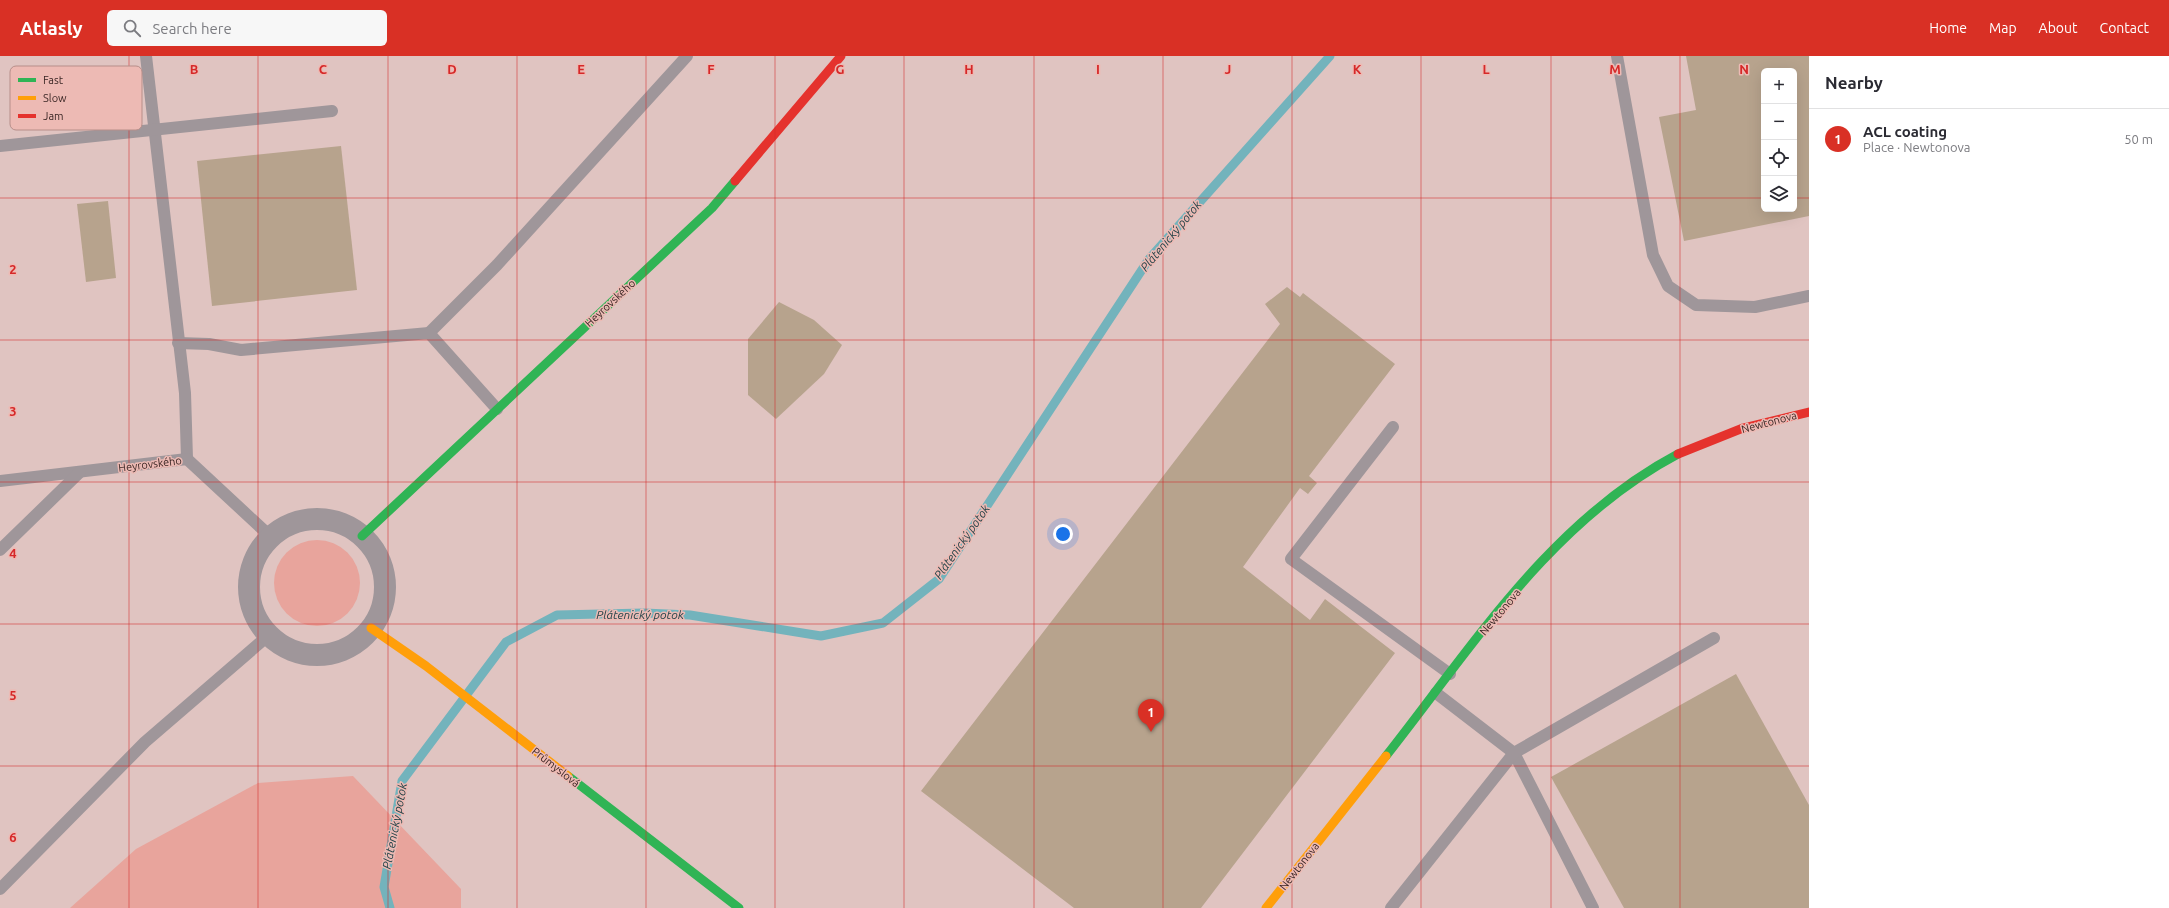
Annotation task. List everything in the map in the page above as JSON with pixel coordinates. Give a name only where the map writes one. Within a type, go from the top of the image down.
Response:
[{"type":"street","name":"Heyrovského","points":[[362,536],[712,208],[841,56]]},
{"type":"street","name":"Newtonova","points":[[1266,908],[1450,674],[1549,554],[1597,508],[1640,475],[1684,452],[1732,432],[1809,412]]},
{"type":"street","points":[[324,520],[350,528],[362,536],[378,556],[385,580],[382,605],[371,628],[361,638],[349,646],[336,652],[322,654],[294,651],[269,635],[254,612],[249,586],[255,559],[271,537],[295,522],[324,520]]},
{"type":"street","name":"Průmyslová","points":[[371,628],[426,666],[499,724],[739,908]]},
{"type":"lane","points":[[146,56],[178,343],[185,393],[187,459]]},
{"type":"lane","points":[[178,343],[209,344],[241,350],[429,333],[497,265],[687,56]]},
{"type":"lane","points":[[1617,56],[1653,255],[1668,286],[1696,305],[1755,307],[1809,296]]},
{"type":"lane","points":[[0,146],[332,110]]},
{"type":"lane","points":[[429,333],[497,409]]},
{"type":"lane","points":[[1393,427],[1291,559],[1450,674]]},
{"type":"lane","name":"Heyrovského","points":[[0,481],[187,459],[271,537]]},
{"type":"lane","points":[[0,550],[80,472]]},
{"type":"lane","points":[[0,889],[145,742],[269,635]]},
{"type":"lane","points":[[1391,908],[1514,753],[1714,638]]},
{"type":"lane","points":[[1436,693],[1514,753],[1593,908]]},
{"type":"shaded area","points":[[317,540],[334,543],[348,552],[357,566],[360,583],[357,600],[348,614],[334,623],[317,626],[300,623],[286,614],[277,600],[274,583],[277,566],[286,552],[300,543]]},
{"type":"shaded area","points":[[353,776],[461,889],[461,908],[70,908],[136,849],[258,783]]},
{"type":"building","points":[[1686,56],[1809,56],[1809,216],[1684,241],[1659,117],[1696,110]]},
{"type":"building","points":[[341,146],[357,290],[212,306],[197,161]]},
{"type":"building","points":[[108,201],[116,278],[86,282],[77,204]]},
{"type":"building","points":[[1287,287],[1300,297],[1303,293],[1395,364],[1309,476],[1317,483],[1308,494],[1300,488],[1243,567],[1310,620],[1325,599],[1395,653],[1201,908],[1074,908],[921,791],[1280,324],[1265,304]]},
{"type":"building","points":[[779,302],[814,320],[842,345],[824,374],[776,419],[748,395],[748,339]]},
{"type":"building","points":[[1736,674],[1809,805],[1809,908],[1624,908],[1551,777]]},
{"type":"waterway","name":"Plátenický potok","points":[[390,908],[384,887],[402,781],[506,642],[557,615],[644,613],[690,615],[821,636],[883,623],[939,579],[1149,259],[1330,56]]},
{"type":"traffic: fast","points":[[362,536],[712,208],[735,181]]},
{"type":"traffic: fast","points":[[1386,756],[1483,630],[1552,550],[1591,514],[1633,482],[1678,454]]},
{"type":"traffic: fast","points":[[568,776],[739,908]]},
{"type":"traffic: slow","points":[[371,628],[426,666],[568,776]]},
{"type":"traffic: slow","points":[[1266,908],[1386,756]]},
{"type":"traffic: jam","points":[[735,181],[841,56]]},
{"type":"traffic: jam","points":[[1678,454],[1743,428],[1809,412]]},
{"type":"place","name":"ACL coating","points":[[1151,732]]}]
